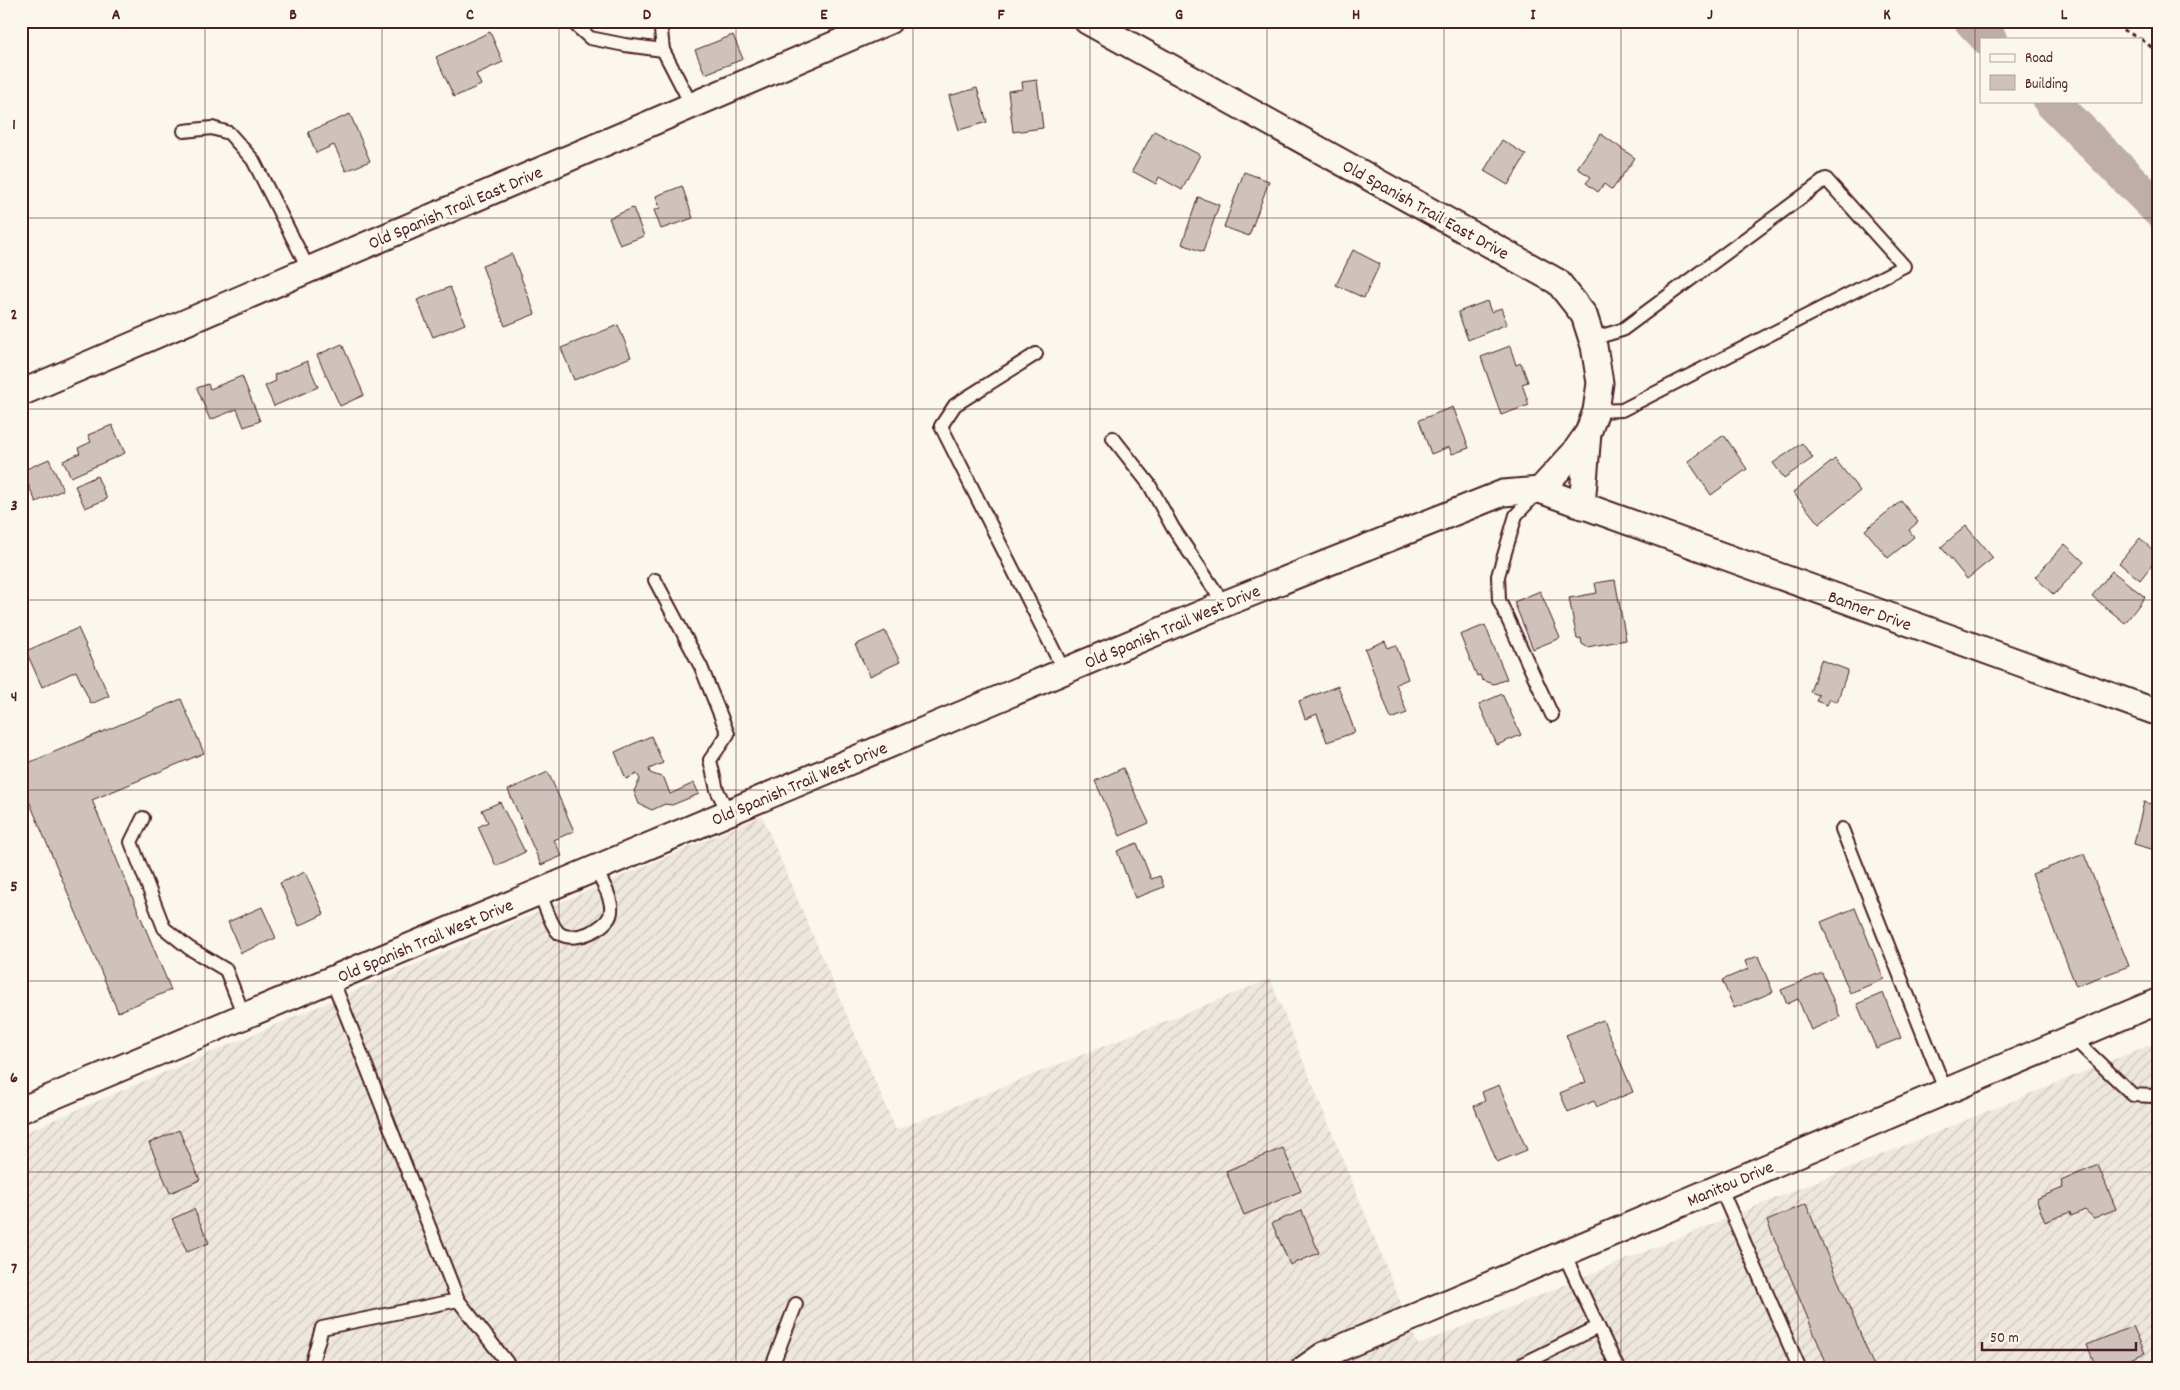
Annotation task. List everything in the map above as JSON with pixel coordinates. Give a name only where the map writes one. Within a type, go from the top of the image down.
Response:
[{"type":"street","name":"Old Spanish Trail East Drive","points":[[21,393],[889,21]]},
{"type":"street","name":"Old Spanish Trail East Drive","points":[[1102,25],[1558,282],[1584,315],[1600,383],[1592,422],[1582,506]]},
{"type":"street","points":[[1540,490],[1574,454],[1592,422]]},
{"type":"street","name":"Old Spanish Trail West Drive","points":[[21,1110],[1224,604],[1503,493],[1540,490],[1582,506]]},
{"type":"street","name":"Banner Drive","points":[[1582,506],[2159,713]]},
{"type":"street","name":"Manitou Drive","points":[[1304,1369],[1324,1356],[2159,1001]]},
{"type":"lane","points":[[571,21],[590,38],[663,50]]},
{"type":"lane","points":[[660,21],[663,50],[692,106]]},
{"type":"lane","points":[[184,131],[212,128],[230,133],[254,160],[309,270]]},
{"type":"lane","points":[[1591,339],[1622,330],[1826,180],[1904,266],[1622,410],[1592,422]]},
{"type":"lane","points":[[1036,354],[955,405],[941,426],[1064,671]]},
{"type":"lane","points":[[1113,438],[1149,484],[1173,528],[1224,604]]},
{"type":"lane","points":[[1540,490],[1516,516],[1498,576],[1499,600],[1552,715]]},
{"type":"lane","points":[[655,580],[701,667],[728,734],[710,760],[717,790],[728,812]]},
{"type":"lane","points":[[143,818],[131,842],[164,928],[189,948],[226,970],[244,1016]]},
{"type":"lane","points":[[1842,829],[1946,1092]]},
{"type":"lane","points":[[539,892],[557,932],[564,936],[576,938],[610,920],[612,910],[610,900],[595,868]]},
{"type":"lane","points":[[332,979],[458,1300],[512,1369]]},
{"type":"lane","points":[[2073,1038],[2133,1095],[2153,1096],[2159,1094]]},
{"type":"lane","points":[[1720,1187],[1800,1369]]},
{"type":"lane","points":[[1564,1254],[1618,1369]]},
{"type":"lane","points":[[310,1369],[322,1328],[458,1300]]},
{"type":"lane","points":[[771,1369],[796,1304]]},
{"type":"lane","points":[[1513,1369],[1598,1327]]},
{"type":"path","points":[[2107,21],[2139,38]]},
{"type":"path","points":[[2142,40],[2159,53]]},
{"type":"shaded area","points":[[762,816],[896,1130],[1270,979],[1418,1345],[2159,1041],[2159,1369],[21,1369],[21,1134]]},
{"type":"building","points":[[490,32],[503,62],[476,74],[481,85],[454,97],[436,57]]},
{"type":"building","points":[[733,35],[743,59],[705,74],[695,50]]},
{"type":"building","points":[[1037,80],[1043,128],[1013,132],[1008,91],[1023,89],[1022,82]]},
{"type":"building","points":[[977,88],[987,122],[959,130],[949,96]]},
{"type":"building","points":[[350,114],[370,161],[346,171],[334,145],[316,153],[308,132]]},
{"type":"building","points":[[1154,131],[1200,155],[1182,190],[1159,177],[1156,184],[1132,171]]},
{"type":"building","points":[[1601,134],[1635,158],[1612,190],[1604,184],[1598,192],[1586,183],[1591,177],[1577,168]]},
{"type":"building","points":[[1502,140],[1526,155],[1508,185],[1484,171]]},
{"type":"building","points":[[1244,172],[1269,181],[1249,236],[1224,227]]},
{"type":"building","points":[[682,186],[693,218],[661,229],[654,210],[660,208],[656,196]]},
{"type":"building","points":[[1198,197],[1219,205],[1203,252],[1182,244]]},
{"type":"building","points":[[633,208],[644,236],[620,245],[609,218]]},
{"type":"building","points":[[1353,250],[1380,264],[1364,298],[1336,285]]},
{"type":"building","points":[[512,254],[535,314],[505,326],[482,266]]},
{"type":"building","points":[[450,287],[465,324],[433,337],[417,300]]},
{"type":"building","points":[[1487,301],[1491,312],[1501,308],[1507,324],[1468,340],[1458,312]]},
{"type":"building","points":[[618,325],[631,357],[574,380],[561,348]]},
{"type":"building","points":[[342,344],[364,395],[340,406],[317,355]]},
{"type":"building","points":[[1510,346],[1516,365],[1521,363],[1528,382],[1522,384],[1529,405],[1501,415],[1481,357]]},
{"type":"building","points":[[307,361],[318,387],[274,406],[265,386],[276,381],[274,375]]},
{"type":"building","points":[[242,376],[260,421],[244,427],[237,409],[210,420],[197,388],[208,384],[210,389]]},
{"type":"building","points":[[1453,407],[1469,448],[1452,454],[1449,447],[1431,454],[1419,420]]},
{"type":"building","points":[[112,425],[125,453],[71,477],[63,461],[80,453],[78,448],[91,442],[88,435]]},
{"type":"building","points":[[1724,435],[1747,469],[1711,495],[1688,461]]},
{"type":"building","points":[[1802,443],[1813,458],[1784,478],[1773,463]]},
{"type":"building","points":[[49,459],[63,490],[36,502],[22,471]]},
{"type":"building","points":[[1835,459],[1860,491],[1819,524],[1793,492]]},
{"type":"building","points":[[97,476],[107,499],[85,508],[75,486]]},
{"type":"building","points":[[1901,501],[1918,522],[1909,530],[1914,537],[1888,558],[1865,530]]},
{"type":"building","points":[[1966,526],[1993,558],[1967,579],[1941,547]]},
{"type":"building","points":[[2140,538],[2159,556],[2140,580],[2119,563]]},
{"type":"building","points":[[2065,544],[2084,562],[2054,595],[2035,577]]},
{"type":"building","points":[[2112,571],[2145,597],[2125,623],[2092,596]]},
{"type":"building","points":[[1615,580],[1626,640],[1587,647],[1582,644],[1581,638],[1577,639],[1569,598],[1597,593],[1595,583]]},
{"type":"building","points":[[1540,591],[1560,638],[1533,649],[1514,602]]},
{"type":"building","points":[[1485,625],[1507,679],[1494,684],[1482,680],[1480,675],[1477,676],[1460,635]]},
{"type":"building","points":[[78,628],[109,696],[91,704],[76,671],[42,687],[26,651]]},
{"type":"building","points":[[885,631],[900,662],[870,676],[855,645]]},
{"type":"building","points":[[1385,641],[1388,648],[1396,645],[1408,679],[1396,684],[1407,713],[1391,719],[1365,649]]},
{"type":"building","points":[[1821,660],[1848,670],[1837,702],[1830,699],[1827,705],[1816,701],[1819,695],[1810,692]]},
{"type":"building","points":[[1338,686],[1355,732],[1327,742],[1317,714],[1305,719],[1299,701]]},
{"type":"building","points":[[1502,694],[1521,735],[1497,745],[1479,704]]},
{"type":"building","points":[[181,699],[204,753],[92,800],[171,990],[118,1012],[21,782],[21,766]]},
{"type":"building","points":[[651,736],[663,763],[649,769],[650,773],[664,778],[670,794],[694,783],[699,794],[672,805],[665,804],[652,810],[639,804],[634,791],[640,779],[637,774],[626,779],[615,752]]},
{"type":"building","points":[[1123,768],[1149,823],[1120,836],[1095,781]]},
{"type":"building","points":[[548,772],[574,831],[554,840],[562,856],[541,865],[508,790]]},
{"type":"building","points":[[500,802],[525,852],[496,866],[478,827],[488,822],[482,810]]},
{"type":"building","points":[[2144,802],[2159,806],[2159,835],[2155,850],[2134,844]]},
{"type":"building","points":[[1137,843],[1151,879],[1160,876],[1164,887],[1135,898],[1117,851]]},
{"type":"building","points":[[2084,854],[2129,966],[2076,986],[2032,874]]},
{"type":"building","points":[[305,872],[324,914],[299,926],[280,883]]},
{"type":"building","points":[[262,907],[276,938],[241,953],[228,922]]},
{"type":"building","points":[[1855,908],[1884,979],[1850,993],[1821,922]]},
{"type":"building","points":[[1758,956],[1773,992],[1734,1008],[1722,980],[1748,969],[1745,961]]},
{"type":"building","points":[[1822,973],[1840,1017],[1811,1030],[1798,999],[1787,1004],[1781,990]]},
{"type":"building","points":[[1883,993],[1901,1038],[1876,1048],[1857,1004]]},
{"type":"building","points":[[1603,1020],[1633,1092],[1597,1107],[1594,1101],[1568,1112],[1560,1093],[1586,1082],[1566,1035]]},
{"type":"building","points":[[1499,1085],[1527,1150],[1497,1162],[1474,1106],[1485,1101],[1482,1092]]},
{"type":"building","points":[[179,1130],[200,1180],[170,1193],[149,1143]]},
{"type":"building","points":[[1283,1148],[1301,1191],[1244,1215],[1226,1171]]},
{"type":"building","points":[[2098,1165],[2116,1209],[2094,1218],[2085,1210],[2071,1216],[2070,1212],[2045,1222],[2036,1199],[2063,1188],[2061,1181]]},
{"type":"building","points":[[1806,1204],[1875,1369],[1829,1369],[1767,1221]]},
{"type":"building","points":[[194,1209],[209,1243],[187,1252],[172,1219]]},
{"type":"building","points":[[1302,1211],[1319,1253],[1290,1265],[1272,1223]]},
{"type":"building","points":[[2133,1326],[2145,1353],[2106,1369],[2097,1369],[2087,1345]]},
{"type":"building","points":[[400,1362],[425,1369],[398,1369]]},
{"type":"waterway","points":[[1972,21],[1988,38]]},
{"type":"waterway","points":[[2052,102],[2159,210]]}]
